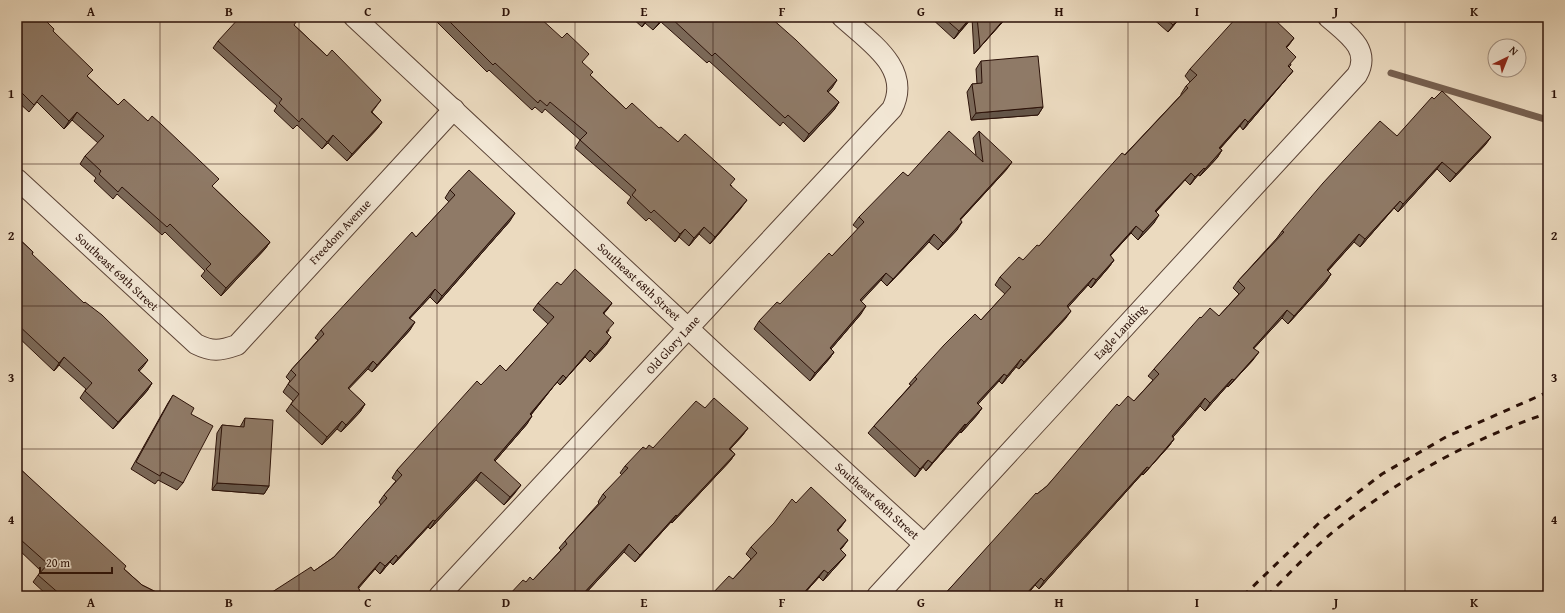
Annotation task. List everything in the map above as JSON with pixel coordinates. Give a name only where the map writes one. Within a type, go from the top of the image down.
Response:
[{"type":"street","name":"Southeast 68th Street","points":[[354,17],[688,328],[924,544]]},
{"type":"street","name":"Old Glory Lane","points":[[439,596],[892,108],[897,99],[898,88],[895,72],[889,62],[842,17]]},
{"type":"street","name":"Eagle Landing","points":[[877,596],[1349,84],[1362,66],[1362,55],[1358,45],[1328,17]]},
{"type":"street","name":"Freedom Avenue","points":[[223,350],[237,345],[454,109]]},
{"type":"street","name":"Southeast 69th Street","points":[[17,179],[196,344],[208,350],[223,350]]},
{"type":"building","points":[[17,17],[51,17],[47,22],[54,29],[53,31],[93,70],[87,76],[118,105],[124,99],[148,121],[152,116],[161,124],[219,179],[212,186],[270,242],[226,288],[206,269],[211,264],[170,224],[167,227],[122,187],[118,192],[99,174],[101,171],[85,156],[104,136],[77,112],[69,121],[42,95],[34,105],[17,88]]},
{"type":"building","points":[[240,17],[290,17],[296,22],[294,25],[327,56],[332,50],[381,100],[371,112],[382,122],[352,154],[333,135],[327,142],[302,118],[299,122],[279,103],[282,99],[218,41]]},
{"type":"building","points":[[445,17],[539,17],[562,38],[567,33],[589,54],[582,62],[593,72],[590,75],[626,109],[632,103],[659,128],[661,127],[678,142],[685,134],[735,179],[730,185],[747,200],[715,237],[704,227],[694,238],[685,229],[680,234],[654,210],[651,213],[632,195],[636,190],[580,140],[587,133],[550,102],[547,106],[540,100],[538,103],[495,63],[493,65]]},
{"type":"building","points":[[652,17],[664,17],[659,23]]},
{"type":"building","points":[[670,17],[770,17],[837,80],[827,91],[839,102],[809,134],[788,115],[785,118],[715,53],[712,56]]},
{"type":"building","points":[[943,17],[971,17],[959,31]]},
{"type":"building","points":[[977,17],[1006,17],[980,47]]},
{"type":"building","points":[[1164,17],[1180,17],[1173,25]]},
{"type":"building","points":[[1237,17],[1244,22],[1248,17],[1272,17],[1294,38],[1286,47],[1296,57],[1288,66],[1293,71],[1248,122],[1245,119],[1219,148],[1222,150],[1205,169],[1204,168],[1195,177],[1191,173],[1155,211],[1159,215],[1143,232],[1136,226],[1110,255],[1114,260],[1096,280],[1093,278],[1067,306],[1071,311],[1024,362],[1021,359],[1007,376],[1004,374],[977,403],[982,408],[966,425],[965,424],[932,463],[928,460],[920,469],[874,426],[917,379],[915,377],[944,345],[975,314],[981,320],[1011,287],[1000,277],[1019,257],[1023,260],[1037,245],[1039,246],[1122,153],[1125,155],[1188,88],[1186,86],[1197,75],[1190,69]]},
{"type":"building","points":[[1038,56],[1043,107],[976,113],[972,84],[982,83],[981,61]]},
{"type":"building","points":[[1442,91],[1491,137],[1456,174],[1442,162],[1403,204],[1400,201],[1365,239],[1359,234],[1327,270],[1331,274],[1294,316],[1287,310],[1253,348],[1259,352],[1234,380],[1232,379],[1210,403],[1205,398],[1172,436],[1174,439],[1149,468],[1147,467],[1044,581],[1041,578],[1024,596],[943,596],[1036,493],[1037,494],[1047,486],[1117,404],[1119,406],[1128,396],[1134,401],[1159,374],[1154,369],[1200,317],[1201,318],[1210,308],[1219,316],[1245,288],[1238,281],[1284,232],[1282,231],[1323,183],[1380,121],[1397,136],[1432,97],[1434,99]]},
{"type":"building","points":[[949,131],[983,162],[979,131],[1012,162],[960,219],[962,222],[943,243],[934,234],[893,279],[886,273],[860,300],[866,306],[830,348],[834,352],[815,373],[759,321],[777,302],[780,304],[829,253],[832,256],[864,222],[859,217],[903,172],[908,176]]},
{"type":"building","points":[[469,170],[515,213],[442,296],[435,289],[409,318],[415,322],[377,365],[373,361],[348,388],[365,404],[346,425],[342,421],[327,437],[291,404],[299,394],[288,384],[296,375],[291,370],[324,334],[321,330],[412,232],[416,237],[455,195],[450,190]]},
{"type":"building","points":[[17,237],[33,252],[32,254],[84,303],[85,302],[102,315],[148,360],[138,370],[152,383],[118,422],[85,391],[92,383],[64,357],[59,363],[17,324]]},
{"type":"building","points":[[575,269],[612,303],[603,313],[614,323],[606,332],[611,337],[595,355],[590,350],[566,378],[563,375],[530,414],[532,416],[494,460],[521,485],[510,497],[481,472],[435,521],[433,520],[398,558],[396,555],[385,566],[380,562],[358,587],[361,593],[356,596],[266,596],[311,567],[314,571],[334,557],[387,498],[384,495],[402,475],[397,470],[477,381],[481,385],[500,365],[506,371],[554,317],[538,303],[557,282],[561,285]]},
{"type":"building","points":[[173,395],[194,408],[191,414],[213,426],[183,483],[162,472],[160,476],[136,462]]},
{"type":"building","points":[[714,398],[748,428],[729,449],[735,454],[640,555],[629,544],[581,596],[508,596],[523,580],[526,582],[530,577],[533,580],[567,544],[565,541],[606,497],[603,494],[628,468],[625,466],[643,447],[646,449],[649,445],[653,448],[696,401],[705,408]]},
{"type":"building","points":[[245,418],[273,420],[269,486],[217,483],[222,425],[244,427]]},
{"type":"building","points":[[17,466],[126,566],[124,569],[142,585],[164,596],[62,596],[38,575],[48,564],[21,540],[18,543],[17,542]]},
{"type":"building","points":[[811,487],[846,520],[837,530],[848,540],[840,549],[846,555],[828,573],[824,570],[801,596],[710,596],[729,576],[733,579],[757,553],[751,547],[774,523],[792,499],[796,503]]},
{"type":"waterway","points":[[1391,73],[1548,120]]},
{"type":"railway","points":[[1243,596],[1321,521],[1382,474],[1446,437],[1548,392]]},
{"type":"railway","points":[[1267,596],[1324,539],[1383,495],[1409,478],[1462,449],[1548,413]]}]
